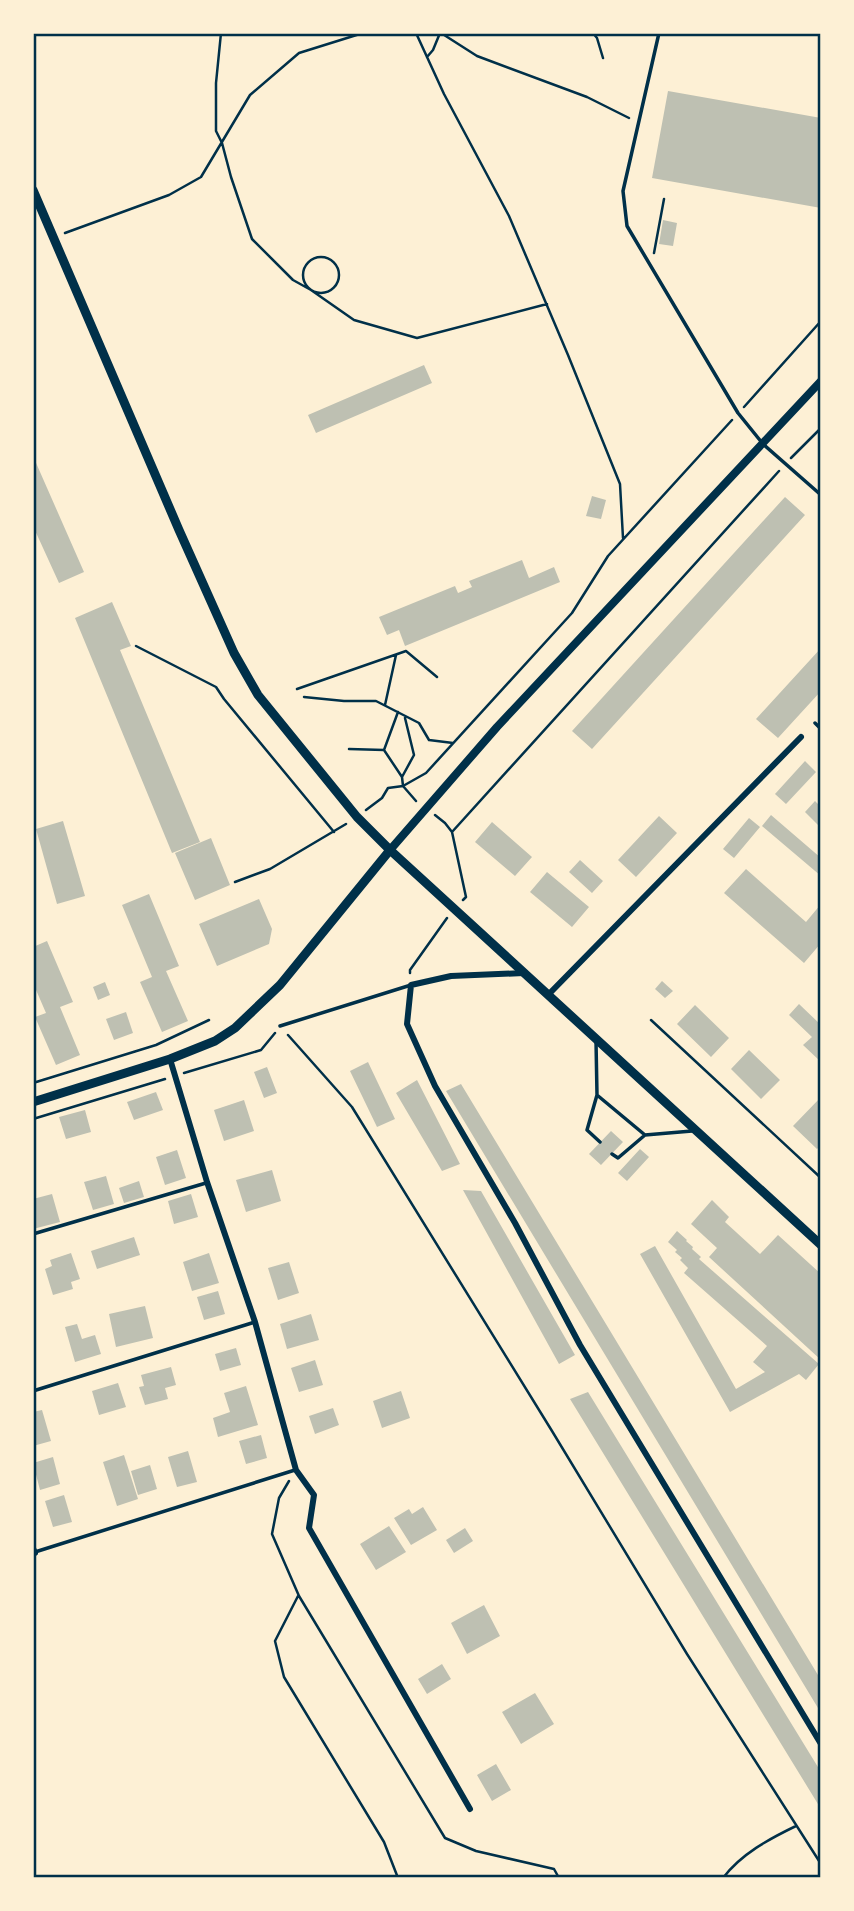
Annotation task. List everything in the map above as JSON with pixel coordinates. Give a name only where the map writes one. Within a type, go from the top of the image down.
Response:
[{"type":"main road","points":[[33,190],[179,530],[234,653],[258,695],[357,817],[390,850],[821,1245]]},
{"type":"main road","points":[[33,1102],[170,1059],[215,1041],[252,1013],[280,985],[390,850]]},
{"type":"street","points":[[390,850],[497,727],[821,381]]},
{"type":"street","points":[[548,995],[801,737]]},
{"type":"street","points":[[524,974],[451,976],[411,985],[407,1024],[435,1086],[515,1223],[580,1345],[821,1744]]},
{"type":"street","points":[[170,1059],[207,1182],[256,1322],[296,1470],[314,1495],[309,1528],[470,1809]]},
{"type":"lane","points":[[659,33],[623,191],[626,226],[738,414],[763,444],[821,495]]},
{"type":"lane","points":[[815,723],[821,729]]},
{"type":"lane","points":[[281,1026],[411,985]]},
{"type":"lane","points":[[596,1039],[597,1095],[587,1130],[600,1142]]},
{"type":"lane","points":[[597,1095],[645,1135]]},
{"type":"lane","points":[[612,1154],[618,1158],[645,1135],[696,1131]]},
{"type":"lane","points":[[33,1234],[207,1182]]},
{"type":"lane","points":[[33,1391],[256,1322]]},
{"type":"lane","points":[[34,1551],[296,1470]]},
{"type":"path","points":[[221,33],[216,83],[216,131],[253,239],[293,280],[354,320],[417,338],[547,304]]},
{"type":"path","points":[[54,237],[169,195],[201,177],[250,95],[299,53],[363,33]]},
{"type":"path","points":[[416,33],[443,93],[509,216],[547,304],[620,484],[623,540]]},
{"type":"path","points":[[427,57],[440,33],[478,56],[587,97],[638,122]]},
{"type":"path","points":[[593,33],[603,58]]},
{"type":"path","points":[[653,257],[664,199]]},
{"type":"path","points":[[318,256],[331,259],[338,268],[340,279],[337,285],[322,293],[311,290],[303,280],[304,268],[318,256]]},
{"type":"path","points":[[384,750],[402,777],[403,786],[426,773],[572,613],[608,556],[821,321]]},
{"type":"path","points":[[452,832],[785,464],[821,428]]},
{"type":"path","points":[[136,646],[216,687],[334,832]]},
{"type":"path","points":[[297,689],[406,651],[436,677]]},
{"type":"path","points":[[385,705],[396,655]]},
{"type":"path","points":[[304,697],[376,701],[419,723],[429,740],[453,743]]},
{"type":"path","points":[[384,750],[398,712]]},
{"type":"path","points":[[402,777],[414,755],[405,716]]},
{"type":"path","points":[[349,749],[384,750]]},
{"type":"path","points":[[235,882],[270,869],[334,832],[382,798]]},
{"type":"path","points":[[33,1083],[156,1045],[209,1020]]},
{"type":"path","points":[[651,1020],[821,1178]]},
{"type":"path","points":[[33,1119],[261,1050],[281,1026],[352,1107],[687,1654],[821,1864]]},
{"type":"path","points":[[296,1470],[279,1498],[272,1534],[299,1595],[445,1838],[476,1851],[554,1870],[559,1878]]},
{"type":"path","points":[[299,1595],[275,1641],[284,1677],[384,1842],[398,1878]]},
{"type":"path","points":[[723,1878],[735,1862],[776,1835],[797,1826]]},
{"type":"building","points":[[668,91],[821,118],[821,208],[652,178]]},
{"type":"building","points":[[663,220],[677,223],[673,246],[659,244]]},
{"type":"building","points":[[424,365],[432,383],[316,433],[308,415]]},
{"type":"building","points":[[33,456],[84,572],[59,583],[33,526]]},
{"type":"building","points":[[592,496],[606,500],[601,519],[586,516]]},
{"type":"building","points":[[785,497],[805,515],[592,749],[572,731]]},
{"type":"building","points":[[522,560],[529,578],[554,567],[560,582],[405,646],[399,630],[387,635],[379,617],[455,586],[458,593],[472,587],[469,581]]},
{"type":"building","points":[[112,602],[131,646],[120,650],[200,842],[172,853],[75,618]]},
{"type":"building","points":[[821,648],[821,691],[778,738],[756,719]]},
{"type":"building","points":[[805,761],[816,772],[786,804],[775,794]]},
{"type":"building","points":[[815,801],[821,807],[821,828],[805,812]]},
{"type":"building","points":[[771,815],[821,858],[821,876],[762,826]]},
{"type":"building","points":[[659,816],[677,833],[636,877],[618,860]]},
{"type":"building","points":[[749,818],[760,827],[734,858],[723,849]]},
{"type":"building","points":[[63,821],[85,896],[57,904],[36,829]]},
{"type":"building","points":[[492,822],[532,857],[515,876],[475,842]]},
{"type":"building","points":[[211,838],[230,885],[195,900],[175,853]]},
{"type":"building","points":[[580,860],[603,881],[592,893],[569,872]]},
{"type":"building","points":[[746,869],[806,922],[821,904],[821,943],[804,963],[724,893]]},
{"type":"building","points":[[547,872],[589,907],[572,927],[530,892]]},
{"type":"building","points":[[149,894],[179,966],[166,971],[188,1021],[162,1032],[140,982],[152,977],[122,905]]},
{"type":"building","points":[[259,899],[272,929],[269,944],[217,966],[199,924]]},
{"type":"building","points":[[47,941],[73,1002],[60,1007],[80,1055],[56,1065],[35,1017],[46,1013],[33,983],[33,947]]},
{"type":"building","points":[[662,981],[673,991],[665,998],[655,989]]},
{"type":"building","points":[[105,982],[110,995],[98,1000],[93,987]]},
{"type":"building","points":[[799,1004],[821,1025],[821,1062],[803,1045],[812,1037],[789,1015]]},
{"type":"building","points":[[695,1005],[729,1038],[711,1057],[677,1024]]},
{"type":"building","points":[[126,1012],[133,1033],[114,1040],[106,1019]]},
{"type":"building","points":[[749,1050],[780,1080],[761,1099],[731,1069]]},
{"type":"building","points":[[368,1062],[395,1119],[377,1127],[350,1071]]},
{"type":"building","points":[[267,1067],[277,1093],[264,1098],[254,1072]]},
{"type":"building","points":[[417,1080],[460,1164],[442,1171],[396,1093]]},
{"type":"building","points":[[461,1084],[821,1680],[821,1713],[446,1091]]},
{"type":"building","points":[[156,1092],[163,1110],[134,1120],[127,1102]]},
{"type":"building","points":[[821,1097],[821,1145],[817,1149],[793,1126]]},
{"type":"building","points":[[244,1100],[254,1131],[224,1141],[214,1110]]},
{"type":"building","points":[[85,1110],[91,1132],[66,1139],[59,1117]]},
{"type":"building","points":[[611,1131],[623,1142],[601,1165],[589,1154]]},
{"type":"building","points":[[640,1149],[649,1157],[627,1181],[618,1173]]},
{"type":"building","points":[[177,1150],[186,1178],[165,1185],[156,1157]]},
{"type":"building","points":[[272,1170],[281,1201],[246,1212],[236,1180]]},
{"type":"building","points":[[106,1176],[114,1204],[93,1210],[84,1182]]},
{"type":"building","points":[[139,1181],[144,1197],[124,1203],[119,1188]]},
{"type":"building","points":[[463,1190],[481,1191],[575,1355],[559,1364]]},
{"type":"building","points":[[52,1194],[60,1222],[33,1229],[33,1199]]},
{"type":"building","points":[[191,1194],[198,1217],[174,1224],[168,1201]]},
{"type":"building","points":[[712,1200],[729,1217],[725,1222],[760,1254],[778,1235],[821,1274],[821,1360],[709,1257],[717,1248],[691,1224]]},
{"type":"building","points":[[677,1231],[701,1257],[699,1259],[819,1364],[806,1380],[799,1374],[730,1412],[640,1254],[655,1246],[736,1389],[765,1372],[753,1362],[767,1346],[684,1273],[688,1268],[675,1252],[677,1250],[668,1242]]},
{"type":"building","points":[[134,1237],[140,1255],[97,1269],[91,1251]]},
{"type":"building","points":[[71,1253],[80,1279],[71,1282],[73,1289],[53,1295],[45,1269],[52,1266],[50,1260]]},
{"type":"building","points":[[209,1253],[219,1283],[192,1291],[183,1262]]},
{"type":"building","points":[[289,1262],[299,1293],[278,1300],[268,1268]]},
{"type":"building","points":[[218,1291],[225,1314],[204,1320],[197,1297]]},
{"type":"building","points":[[145,1306],[153,1338],[116,1347],[109,1314]]},
{"type":"building","points":[[311,1314],[319,1340],[287,1349],[280,1324]]},
{"type":"building","points":[[77,1324],[82,1339],[95,1335],[101,1354],[75,1362],[65,1327]]},
{"type":"building","points":[[236,1348],[241,1365],[220,1371],[215,1354]]},
{"type":"building","points":[[315,1360],[323,1385],[299,1392],[291,1368]]},
{"type":"building","points":[[171,1367],[176,1385],[165,1388],[168,1399],[145,1405],[139,1387],[144,1386],[141,1375]]},
{"type":"building","points":[[118,1383],[126,1407],[99,1415],[92,1391]]},
{"type":"building","points":[[246,1386],[258,1425],[218,1437],[213,1418],[230,1412],[224,1393]]},
{"type":"building","points":[[401,1391],[410,1418],[382,1428],[373,1401]]},
{"type":"building","points":[[588,1392],[821,1772],[821,1809],[570,1399]]},
{"type":"building","points":[[333,1408],[339,1425],[315,1434],[309,1416]]},
{"type":"building","points":[[42,1410],[51,1441],[33,1446],[33,1412]]},
{"type":"building","points":[[261,1435],[267,1458],[246,1464],[239,1441]]},
{"type":"building","points":[[188,1451],[197,1482],[177,1487],[168,1457]]},
{"type":"building","points":[[124,1455],[138,1499],[117,1506],[103,1462]]},
{"type":"building","points":[[53,1457],[60,1484],[40,1490],[33,1463]]},
{"type":"building","points":[[150,1465],[157,1489],[138,1495],[131,1471]]},
{"type":"building","points":[[64,1495],[72,1522],[53,1527],[45,1501]]},
{"type":"building","points":[[423,1507],[437,1530],[411,1545],[394,1518],[409,1509],[412,1514]]},
{"type":"building","points":[[389,1526],[406,1552],[376,1570],[360,1544]]},
{"type":"building","points":[[465,1528],[473,1541],[454,1553],[446,1540]]},
{"type":"building","points":[[484,1605],[500,1636],[467,1654],[451,1623]]},
{"type":"building","points":[[442,1664],[451,1679],[427,1694],[418,1679]]},
{"type":"building","points":[[535,1693],[554,1724],[521,1744],[502,1712]]},
{"type":"building","points":[[496,1764],[511,1790],[492,1801],[477,1775]]}]
